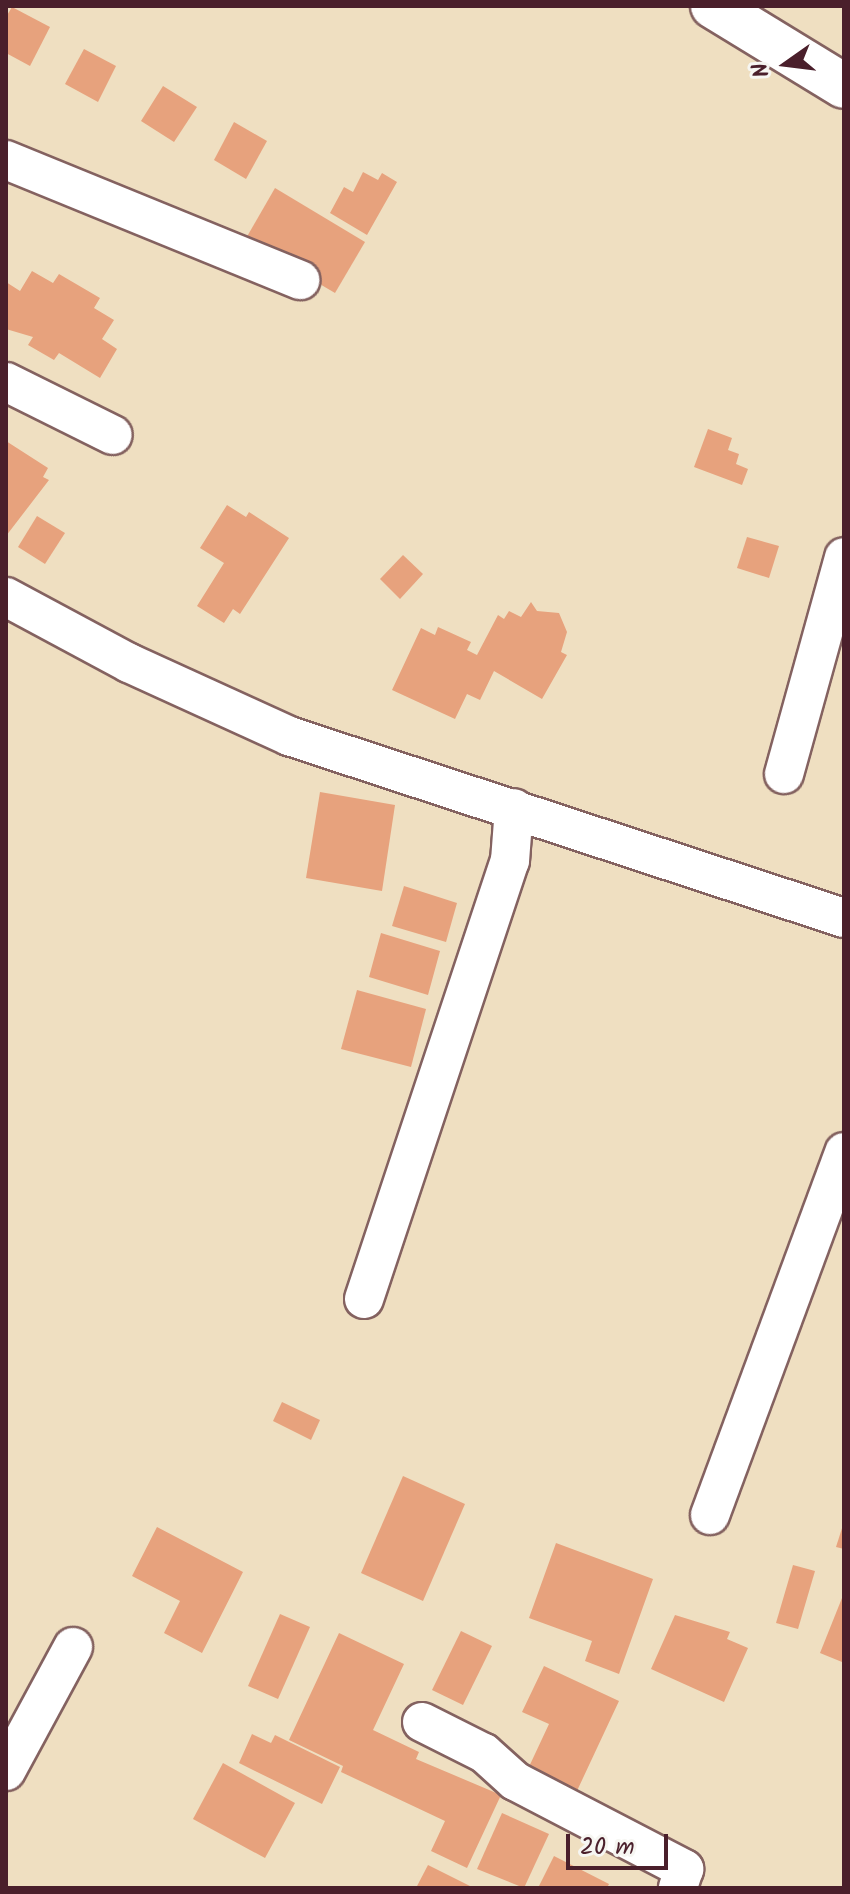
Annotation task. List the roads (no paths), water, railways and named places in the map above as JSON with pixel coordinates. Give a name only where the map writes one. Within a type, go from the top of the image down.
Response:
[{"type":"main road","points":[[713,6],[844,86]]},
{"type":"street","points":[[6,160],[300,280]]},
{"type":"street","points":[[6,382],[113,435]]},
{"type":"street","points":[[784,774],[844,557]]},
{"type":"street","points":[[6,597],[129,663],[289,736],[844,918]]},
{"type":"street","points":[[364,1299],[510,861],[514,808]]},
{"type":"street","points":[[710,1515],[844,1152]]},
{"type":"street","points":[[6,1771],[73,1647]]},
{"type":"street","points":[[422,1722],[484,1753],[515,1781],[681,1879]]}]
